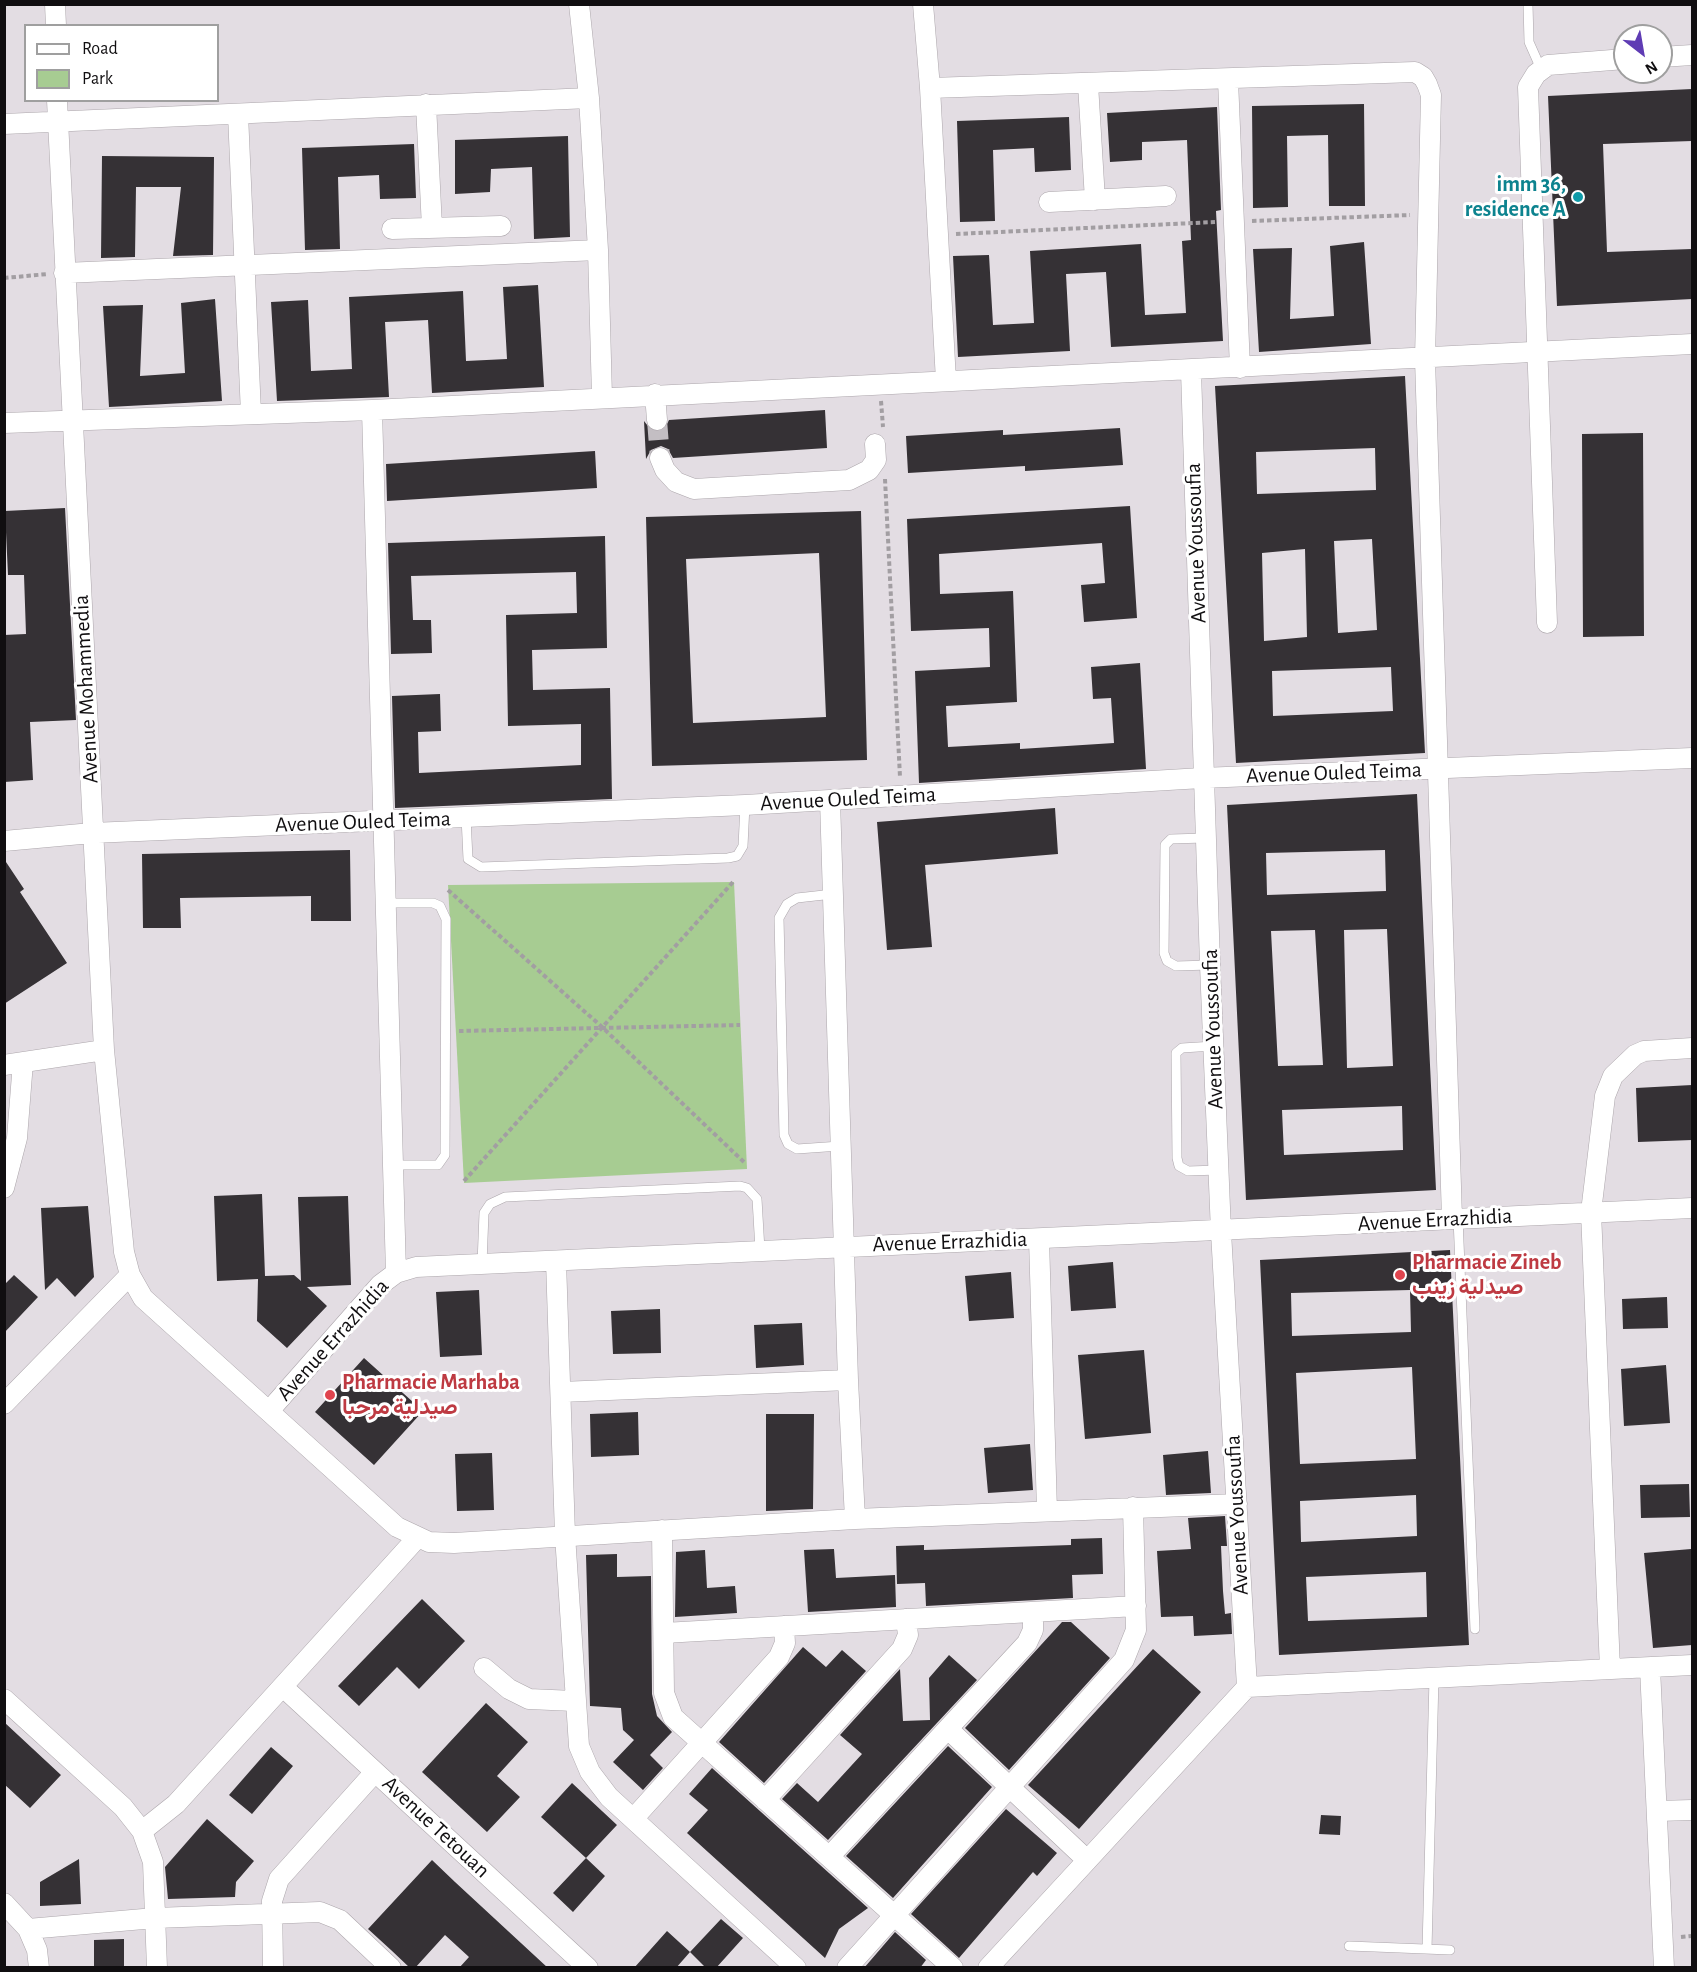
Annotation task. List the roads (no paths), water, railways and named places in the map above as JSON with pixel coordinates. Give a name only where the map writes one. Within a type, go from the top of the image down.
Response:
[{"type":"street","points":[[55,4],[56,24]]},
{"type":"street","points":[[579,4],[589,98],[598,250],[602,397]]},
{"type":"street","points":[[923,4],[930,88],[946,381]]},
{"type":"street","points":[[1673,56],[1692,55]]},
{"type":"street","points":[[1547,623],[1528,87],[1541,69],[1556,63],[1613,60]]},
{"type":"street","points":[[930,88],[1228,80],[1415,72],[1423,76],[1431,95],[1425,359],[1436,770],[1455,1218]]},
{"type":"street","points":[[1228,80],[1240,368]]},
{"type":"street","points":[[1088,84],[1095,200]]},
{"type":"street","points":[[4,124],[57,110],[238,114],[589,98]]},
{"type":"street","points":[[426,104],[432,228]]},
{"type":"street","name":"Avenue Mohammedia","points":[[57,110],[63,273],[74,420],[104,1050],[124,1252],[129,1275]]},
{"type":"street","points":[[238,114],[251,414]]},
{"type":"street","points":[[1049,202],[1166,196]]},
{"type":"street","points":[[392,229],[501,226]]},
{"type":"street","points":[[63,273],[598,250]]},
{"type":"street","points":[[4,423],[372,410],[656,394],[1191,371],[1692,344]]},
{"type":"street","name":"Avenue Youssoufia","points":[[1191,371],[1202,778],[1221,1232],[1247,1687]]},
{"type":"street","points":[[656,394],[657,420]]},
{"type":"street","points":[[372,410],[396,1273]]},
{"type":"street","points":[[660,458],[665,470],[676,482],[694,489],[849,480],[869,470],[876,460],[879,438]]},
{"type":"street","name":"Avenue Ouled Teima","points":[[4,840],[92,833],[745,805],[1202,778],[1692,758]]},
{"type":"street","points":[[830,800],[843,1245],[855,1519]]},
{"type":"street","points":[[1610,1669],[1591,1212],[1605,1096],[1613,1076],[1627,1060],[1644,1051],[1692,1047]]},
{"type":"street","points":[[4,1188],[17,1138],[14,1063],[104,1050]]},
{"type":"street","name":"Avenue Errazhidia","points":[[269,1411],[380,1285],[396,1273],[416,1267],[843,1245],[1221,1232],[1455,1218],[1692,1208]]},
{"type":"street","points":[[1039,1239],[1047,1511]]},
{"type":"street","points":[[556,1261],[565,1535],[576,1734],[590,1772],[609,1797],[796,1968]]},
{"type":"street","points":[[4,1404],[129,1275],[143,1298],[397,1527],[417,1538],[441,1543],[855,1519],[1237,1504]]},
{"type":"street","points":[[561,1392],[848,1380]]},
{"type":"street","points":[[847,1968],[1125,1660],[1134,1640],[1136,1606],[1133,1507]]},
{"type":"street","points":[[663,1530],[666,1701],[673,1717],[953,1968]]},
{"type":"street","points":[[142,1831],[168,1812],[417,1538]]},
{"type":"street","points":[[664,1633],[1136,1606]]},
{"type":"street","points":[[829,1857],[1028,1643],[1033,1630],[1033,1612]]},
{"type":"street","points":[[765,1800],[902,1649],[908,1635],[906,1619]]},
{"type":"street","points":[[633,1820],[779,1657],[785,1643],[784,1626]]},
{"type":"street","points":[[988,1968],[1247,1687],[1692,1665]]},
{"type":"street","points":[[484,1668],[509,1689],[529,1699],[574,1701]]},
{"type":"street","points":[[1650,1668],[1664,1968]]},
{"type":"street","name":"Avenue Tetouan","points":[[283,1687],[578,1964]]},
{"type":"street","points":[[4,1699],[123,1807],[142,1831],[153,1862],[157,1968]]},
{"type":"street","points":[[948,1729],[1087,1860]]},
{"type":"street","points":[[273,1968],[271,1912],[274,1890],[279,1879],[375,1772]]},
{"type":"street","points":[[1657,1811],[1692,1810]]},
{"type":"street","points":[[4,1903],[28,1929],[37,1950],[39,1968]]},
{"type":"street","points":[[28,1929],[155,1918],[271,1912],[332,1914],[391,1968]]},
{"type":"lane","points":[[1528,4],[1529,42],[1541,69]]},
{"type":"lane","points":[[466,817],[468,859],[481,867],[728,858],[737,856],[743,846],[745,805]]},
{"type":"lane","points":[[1205,838],[1171,839],[1165,844],[1164,953],[1167,961],[1176,966],[1210,965]]},
{"type":"lane","points":[[833,894],[797,898],[787,904],[779,918],[784,1135],[788,1144],[797,1149],[840,1146]]},
{"type":"lane","points":[[385,903],[434,903],[440,906],[446,919],[446,1155],[438,1165],[392,1165]]},
{"type":"lane","points":[[1214,1046],[1182,1048],[1176,1053],[1177,1158],[1179,1166],[1188,1172],[1219,1170]]},
{"type":"lane","points":[[482,1264],[484,1213],[490,1203],[505,1197],[740,1186],[747,1188],[758,1199],[760,1250]]},
{"type":"lane","points":[[1455,1218],[1475,1629]]},
{"type":"lane","points":[[1427,1949],[1434,1678]]},
{"type":"lane","points":[[1349,1946],[1450,1950]]},
{"type":"tunnel","points":[[657,420],[660,458]]},
{"type":"place","name":"imm 36, residence A","points":[[1578,197]]},
{"type":"place","name":"Pharmacie Zineb صيدلية زينب","points":[[1400,1275]]},
{"type":"place","name":"Pharmacie Marhaba صيدلية مرحبا","points":[[330,1395]]}]
